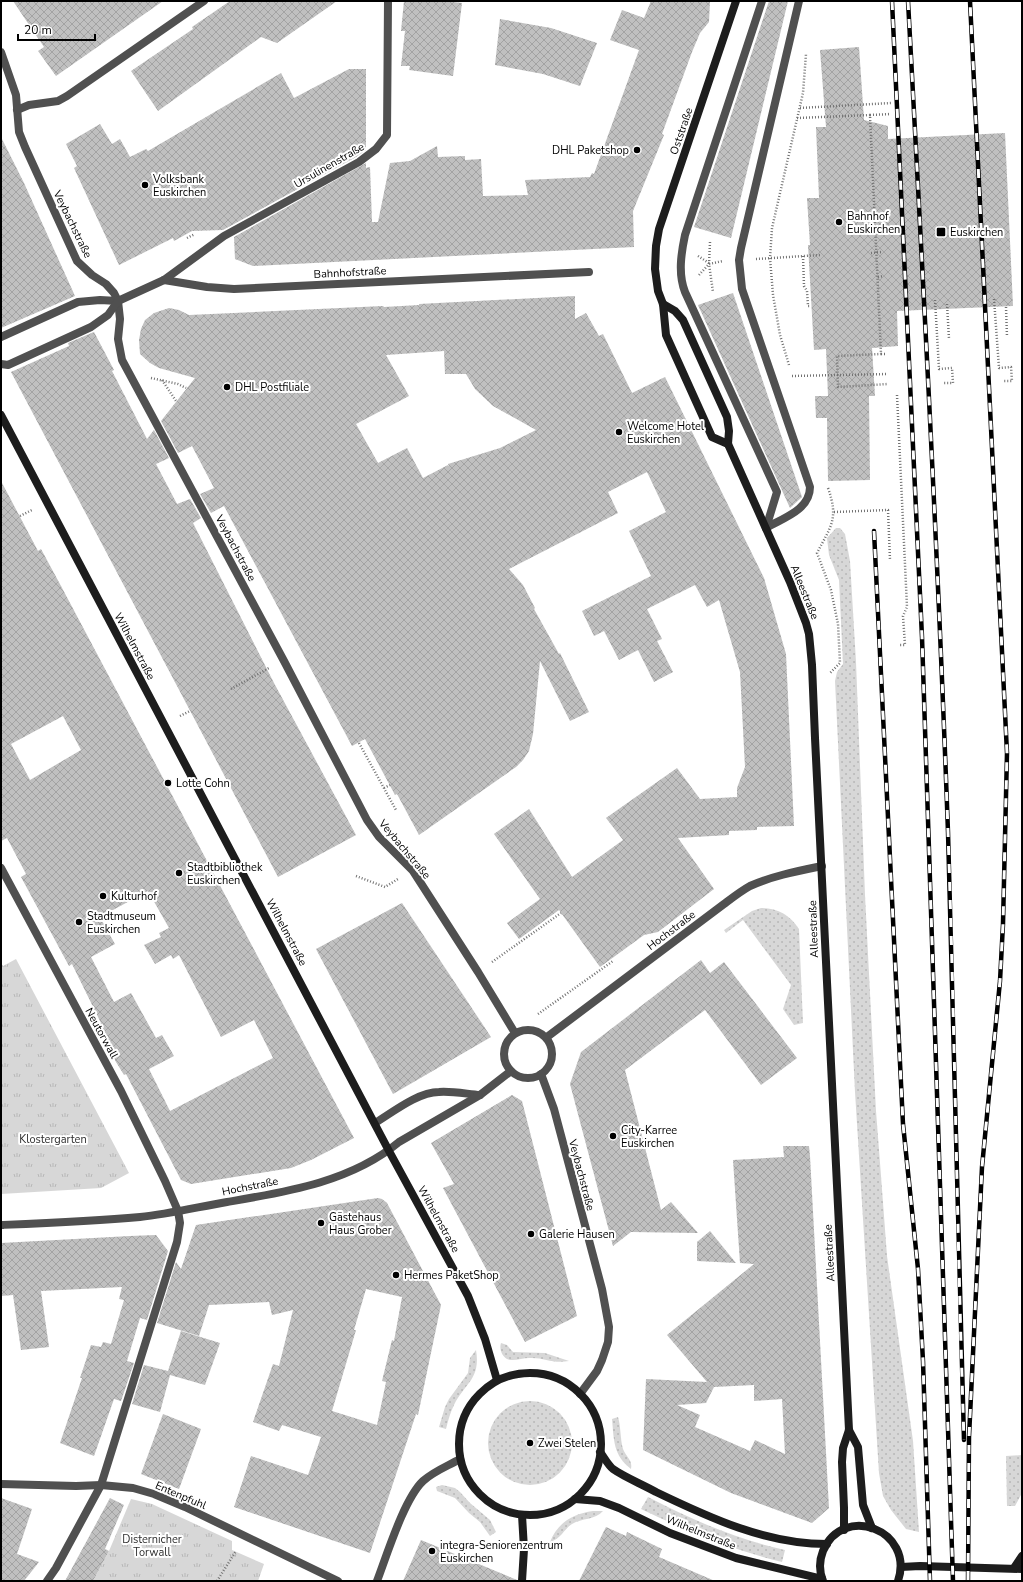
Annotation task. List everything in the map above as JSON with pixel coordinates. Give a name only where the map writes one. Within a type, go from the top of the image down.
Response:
[{"type":"street","points":[[17,110],[29,105],[58,100],[67,96],[204,1]]},
{"type":"street","name":"Ursulinenstraße","points":[[164,280],[232,232],[359,162],[376,149],[387,135],[388,1]]},
{"type":"street","name":"Oststraße","points":[[663,304],[658,291],[655,269],[656,246],[659,229],[736,1]]},
{"type":"street","points":[[762,1],[685,235],[680,267],[682,285],[776,492],[766,528]]},
{"type":"street","points":[[766,528],[799,510],[808,498],[810,487],[742,289],[739,260],[799,1]]},
{"type":"street","name":"Veybachstraße","points":[[1,52],[16,95],[20,132],[25,146],[77,261],[92,275],[106,284],[114,293],[118,301],[120,309],[118,339],[122,360],[284,660],[367,820],[379,837],[413,871],[516,1033]]},
{"type":"street","name":"Bahnhofstraße","points":[[164,280],[207,287],[234,289],[589,272]]},
{"type":"street","points":[[1,337],[78,302],[100,300],[118,301],[164,280]]},
{"type":"street","points":[[1,364],[8,365],[91,327],[108,315],[118,301]]},
{"type":"street","points":[[663,304],[666,335],[712,437],[728,444]]},
{"type":"street","name":"Alleestraße","points":[[663,304],[675,311],[683,320],[727,417],[729,431],[728,444],[799,603],[809,634],[822,866],[849,1430],[843,1448],[842,1462],[844,1530]]},
{"type":"street","name":"Wilhelmstraße","points":[[1,415],[389,1151],[468,1296],[485,1339],[497,1380]]},
{"type":"street","name":"Hochstraße","points":[[546,1037],[748,887],[761,882],[822,866]]},
{"type":"street","name":"Neutorwall","points":[[1,868],[121,1091],[178,1211]]},
{"type":"street","points":[[524,1030],[540,1032],[546,1037],[551,1045],[553,1053],[547,1069],[534,1077],[525,1078],[518,1076],[511,1071],[506,1064],[504,1055],[505,1046],[509,1038],[524,1030]]},
{"type":"street","name":"Hochstraße","points":[[1,1225],[140,1217],[256,1197],[329,1180],[363,1166],[389,1151],[399,1142],[480,1095],[511,1071]]},
{"type":"street","name":"Veybachstraße","points":[[541,1074],[554,1109],[602,1289],[609,1327],[608,1342],[602,1360],[597,1371],[580,1394]]},
{"type":"street","points":[[375,1123],[421,1096],[430,1093],[440,1092],[480,1095]]},
{"type":"street","points":[[47,1581],[56,1568],[101,1485],[177,1242],[180,1223],[178,1211]]},
{"type":"street","points":[[518,1373],[541,1373],[562,1380],[572,1386],[580,1394],[590,1406],[597,1420],[600,1452],[594,1473],[575,1499],[550,1512],[533,1515],[501,1509],[482,1497],[468,1480],[460,1459],[459,1436],[465,1414],[478,1394],[497,1380],[518,1373]]},
{"type":"street","name":"Alleestraße","points":[[849,1430],[858,1447],[863,1505],[872,1528]]},
{"type":"street","name":"Wilhelmstraße","points":[[600,1452],[612,1468],[684,1506],[712,1518],[759,1534],[792,1542],[827,1544]]},
{"type":"street","points":[[377,1581],[405,1509],[416,1488],[432,1474],[460,1459]]},
{"type":"street","name":"Entenpfuhl","points":[[1,1484],[76,1486],[101,1485],[133,1488],[154,1494],[338,1581]]},
{"type":"street","name":"Wilhelmstraße","points":[[575,1499],[600,1501],[613,1505],[670,1533],[736,1558],[822,1580]]},
{"type":"street","points":[[522,1514],[524,1549],[522,1581]]},
{"type":"street","points":[[822,1580],[820,1561],[827,1544],[836,1534],[858,1526],[872,1528],[885,1534],[895,1544],[900,1557],[901,1567],[898,1581]]},
{"type":"street","points":[[901,1567],[920,1566],[1018,1569],[1022,1556]]},
{"type":"path","points":[[806,50],[803,93],[772,228],[770,258],[773,295],[778,321],[792,376],[888,374]]},
{"type":"path","points":[[800,108],[891,103]]},
{"type":"path","points":[[797,118],[891,114]]},
{"type":"path","points":[[870,115],[882,354]]},
{"type":"path","points":[[710,242],[709,264],[713,292]]},
{"type":"path","points":[[871,253],[882,252]]},
{"type":"path","points":[[803,256],[804,286],[807,291],[808,306],[811,306]]},
{"type":"path","points":[[753,259],[821,256]]},
{"type":"path","points":[[709,264],[727,261]]},
{"type":"path","points":[[878,277],[883,276]]},
{"type":"path","points":[[994,299],[999,368],[1011,367],[1012,381],[1003,381]]},
{"type":"path","points":[[935,300],[939,368],[952,368],[953,383],[943,383]]},
{"type":"path","points":[[947,304],[949,339]]},
{"type":"path","points":[[1006,307],[1007,337]]},
{"type":"path","points":[[887,354],[838,356],[838,386],[888,384]]},
{"type":"path","points":[[131,376],[162,380],[178,384],[186,388]]},
{"type":"path","points":[[162,380],[176,401]]},
{"type":"path","points":[[897,395],[907,607],[904,616],[904,645],[900,645]]},
{"type":"path","points":[[827,676],[840,662],[838,624],[831,590],[817,553],[831,526],[834,512],[831,496]]},
{"type":"path","points":[[20,516],[37,507]]},
{"type":"path","points":[[834,512],[888,510],[890,560]]},
{"type":"path","points":[[231,689],[284,660]]},
{"type":"path","points":[[358,743],[396,810]]},
{"type":"path","points":[[384,788],[390,785]]},
{"type":"path","points":[[356,876],[385,887],[396,880]]},
{"type":"path","points":[[478,972],[561,913]]},
{"type":"path","points":[[538,1014],[613,961]]},
{"type":"path","points":[[217,1581],[245,1536]]},
{"type":"green space","points":[[836,528],[840,528],[845,534],[850,561],[856,662],[865,895],[876,1111],[887,1256],[913,1441],[919,1532],[906,1529],[891,1510],[883,1496],[879,1473],[855,1092],[835,681],[837,672],[843,664],[839,580],[829,555],[827,538]]},
{"type":"green space","points":[[761,908],[773,909],[783,913],[792,920],[799,929],[803,1023],[794,1025],[783,1009],[791,985],[743,920],[726,933],[724,930],[752,911]]},
{"type":"green space","name":"Klostergarten","points":[[16,959],[129,1173],[101,1188],[1,1194],[1,963],[3,966]]},
{"type":"green space","points":[[501,1343],[507,1345],[513,1352],[545,1353],[569,1361],[558,1362],[534,1358],[509,1360],[502,1354],[500,1348]]},
{"type":"green space","points":[[476,1350],[477,1360],[474,1374],[454,1405],[446,1429],[439,1427],[445,1407],[468,1373],[470,1358]]},
{"type":"green space","points":[[522,1401],[538,1401],[554,1408],[565,1419],[572,1435],[572,1451],[569,1459],[560,1473],[554,1478],[538,1485],[522,1485],[506,1478],[495,1467],[488,1451],[488,1435],[495,1419],[506,1408]]},
{"type":"green space","points":[[618,1417],[623,1449],[630,1461],[631,1469],[625,1464],[616,1447],[612,1419]]},
{"type":"green space","points":[[1022,1455],[1022,1493],[1015,1506],[1007,1506],[1006,1456]]},
{"type":"green space","points":[[442,1485],[455,1488],[460,1492],[470,1503],[490,1520],[496,1532],[490,1536],[480,1522],[455,1498],[437,1491],[436,1487]]},
{"type":"green space","points":[[648,1497],[715,1528],[767,1546],[785,1550],[782,1562],[746,1552],[710,1539],[641,1509]]},
{"type":"green space","name":"Disternicher Torwall","points":[[131,1499],[152,1504],[232,1541],[232,1550],[264,1564],[258,1581],[93,1581],[109,1551]]},
{"type":"green space","points":[[593,1511],[603,1511],[596,1516],[572,1524],[557,1539],[550,1542],[557,1529],[567,1520],[579,1514]]},
{"type":"building","points":[[13,1],[163,1],[56,76],[38,51],[44,47]]},
{"type":"building","points":[[230,1],[337,1],[277,43],[261,37],[158,111],[131,71],[193,29],[192,27]]},
{"type":"building","points":[[404,1],[446,1],[462,3],[453,76],[409,70],[410,66],[401,66],[405,31],[401,31]]},
{"type":"building","points":[[651,1],[710,1],[709,22],[700,33],[692,52],[662,134],[664,135],[633,211],[634,247],[253,266],[235,259],[234,237],[366,163],[366,168],[370,167],[372,222],[378,222],[390,163],[410,161],[437,146],[438,157],[465,156],[465,160],[481,159],[483,196],[528,195],[525,180],[590,177],[592,173],[594,174],[639,50],[610,40],[622,10],[644,18]]},
{"type":"building","points":[[769,1],[788,1],[731,238],[694,227]]},
{"type":"building","points":[[500,19],[551,28],[597,43],[580,86],[543,74],[495,65]]},
{"type":"building","points":[[859,47],[864,120],[888,126],[888,139],[1005,133],[1013,306],[897,311],[898,346],[872,348],[875,396],[869,396],[870,480],[828,481],[827,418],[816,418],[815,396],[828,396],[826,349],[814,350],[807,198],[819,198],[816,127],[826,127],[820,50]]},
{"type":"building","points":[[349,69],[366,69],[366,150],[356,157],[223,230],[192,231],[174,241],[173,238],[119,265],[74,168],[77,166],[66,144],[100,124],[112,144],[120,139],[130,157],[146,149],[148,151],[281,73],[294,98]]},
{"type":"building","points":[[1,137],[24,183],[75,296],[1,328]]},
{"type":"building","points":[[733,293],[802,497],[790,508],[698,305]]},
{"type":"building","points":[[575,296],[575,319],[586,313],[599,336],[603,334],[632,393],[665,377],[764,578],[786,654],[794,826],[757,827],[757,830],[729,831],[729,835],[678,838],[714,889],[658,932],[644,935],[600,967],[559,910],[519,939],[507,923],[540,899],[494,834],[529,809],[572,877],[623,840],[606,818],[677,768],[700,799],[737,797],[737,788],[745,767],[740,672],[719,600],[707,607],[695,585],[647,609],[662,639],[657,641],[673,672],[654,682],[638,650],[619,660],[604,631],[594,636],[582,611],[651,576],[629,531],[666,512],[647,472],[608,492],[618,513],[509,569],[523,585],[535,608],[534,609],[559,654],[560,653],[589,712],[570,721],[540,661],[533,734],[529,751],[523,760],[516,767],[419,835],[397,794],[395,795],[365,739],[352,746],[224,506],[211,513],[200,494],[214,488],[192,446],[178,453],[161,421],[195,378],[159,368],[150,363],[140,354],[139,340],[141,329],[145,320],[154,313],[169,308],[179,310],[189,315],[384,307]],"holes":[[[444,351],[445,374],[466,374],[475,389],[493,406],[536,430],[500,448],[448,464],[449,466],[448,465],[423,478],[407,448],[378,463],[356,424],[409,396],[386,355]]]},
{"type":"building","points":[[94,332],[147,439],[154,430],[169,458],[156,464],[177,504],[190,499],[201,518],[193,523],[274,683],[356,835],[278,877],[11,372],[69,346],[68,343]]},
{"type":"building","points":[[1,481],[38,551],[41,549],[61,586],[354,1138],[311,1160],[291,1168],[191,1184],[181,1180],[126,1074],[124,1075],[116,1062],[105,1040],[107,1039],[99,1024],[101,1023],[72,964],[69,966],[21,877],[26,874],[7,838],[1,841]],"holes":[[[63,716],[81,750],[30,780],[11,744]],[[148,891],[169,928],[159,933],[161,937],[144,945],[155,964],[171,955],[173,959],[179,955],[221,1037],[254,1020],[273,1058],[170,1111],[149,1069],[174,1056],[162,1035],[156,1038],[131,993],[114,1002],[91,957],[115,944],[100,917]]]},
{"type":"building","points":[[402,903],[491,1037],[393,1094],[316,949]]},
{"type":"building","name":"City-Karree Euskirchen","points":[[701,960],[710,973],[724,962],[797,1058],[761,1085],[705,1010],[625,1070],[661,1210],[671,1202],[698,1233],[631,1232],[613,1246],[570,1084],[581,1052]]},
{"type":"building","points":[[512,1095],[522,1101],[577,1316],[525,1342],[443,1188],[454,1184],[431,1143]]},
{"type":"building","points":[[783,1146],[809,1146],[829,1508],[812,1523],[731,1493],[643,1450],[646,1379],[707,1382],[667,1335],[754,1264],[740,1263],[733,1160],[784,1157]],"holes":[[[754,1385],[754,1401],[782,1399],[785,1454],[755,1440],[750,1451],[695,1427],[700,1415],[677,1405],[706,1403],[714,1387]]]},
{"type":"building","points":[[378,1198],[387,1203],[441,1305],[418,1415],[416,1414],[370,1553],[234,1507],[251,1456],[308,1475],[321,1437],[282,1425],[279,1431],[253,1422],[273,1364],[279,1366],[293,1310],[272,1315],[269,1302],[209,1305],[199,1336],[157,1323],[176,1262],[181,1269],[196,1225]],"holes":[[[366,1289],[402,1297],[394,1341],[392,1340],[382,1381],[386,1382],[377,1425],[332,1411],[356,1330],[354,1330]]]},
{"type":"building","points":[[710,1231],[736,1263],[697,1261],[697,1242]]},
{"type":"building","points":[[156,1235],[168,1251],[147,1320],[140,1318],[127,1361],[134,1363],[121,1401],[114,1399],[94,1456],[60,1443],[82,1378],[80,1378],[91,1345],[101,1347],[103,1342],[111,1344],[124,1300],[119,1299],[122,1287],[41,1291],[49,1347],[21,1350],[13,1295],[1,1296],[1,1243]]},
{"type":"building","points":[[181,1331],[220,1343],[205,1385],[170,1375],[160,1412],[132,1404],[144,1365],[168,1371]]},
{"type":"building","points":[[163,1414],[201,1429],[179,1489],[141,1474]]},
{"type":"building","points":[[1,1498],[32,1509],[17,1554],[39,1562],[24,1581],[1,1581]]},
{"type":"building","points":[[110,1498],[124,1505],[105,1549],[109,1551],[93,1581],[65,1581]]},
{"type":"building","points":[[606,1527],[626,1536],[627,1532],[662,1549],[659,1557],[715,1581],[579,1581]]},
{"type":"building","name":"integra-Seniorenzentrum Euskirchen","points":[[421,1540],[517,1580],[517,1581],[403,1581]]},
{"type":"railway","points":[[892,1],[922,637],[953,1581]]},
{"type":"railway","points":[[908,1],[940,624],[950,908],[964,1440]]},
{"type":"railway","points":[[968,1580],[969,1437],[982,1167],[1000,981],[1003,924],[1007,753],[970,1]]},
{"type":"railway","points":[[874,531],[903,1124],[918,1269],[923,1361],[930,1581]]},
{"type":"place","name":"DHL Paketshop","points":[[637,150]]},
{"type":"place","name":"Volksbank Euskirchen","points":[[145,185]]},
{"type":"place","name":"Bahnhof Euskirchen","points":[[839,222]]},
{"type":"place","name":"Euskirchen","points":[[941,232]]},
{"type":"place","name":"DHL Postfiliale","points":[[227,387]]},
{"type":"place","name":"Welcome Hotel Euskirchen","points":[[619,432]]},
{"type":"place","name":"Lotte Cohn","points":[[168,783]]},
{"type":"place","name":"Stadtbibliothek Euskirchen","points":[[179,873]]},
{"type":"place","name":"Kulturhof","points":[[103,896]]},
{"type":"place","name":"Stadtmuseum Euskirchen","points":[[79,922]]},
{"type":"place","name":"City-Karree Euskirchen","points":[[613,1136]]},
{"type":"place","name":"Gästehaus Haus Grober","points":[[321,1223]]},
{"type":"place","name":"Galerie Hausen","points":[[531,1234]]},
{"type":"place","name":"Hermes PaketShop","points":[[396,1275]]},
{"type":"place","name":"Zwei Stelen","points":[[530,1443]]},
{"type":"place","name":"integra-Seniorenzentrum Euskirchen","points":[[432,1551]]}]
